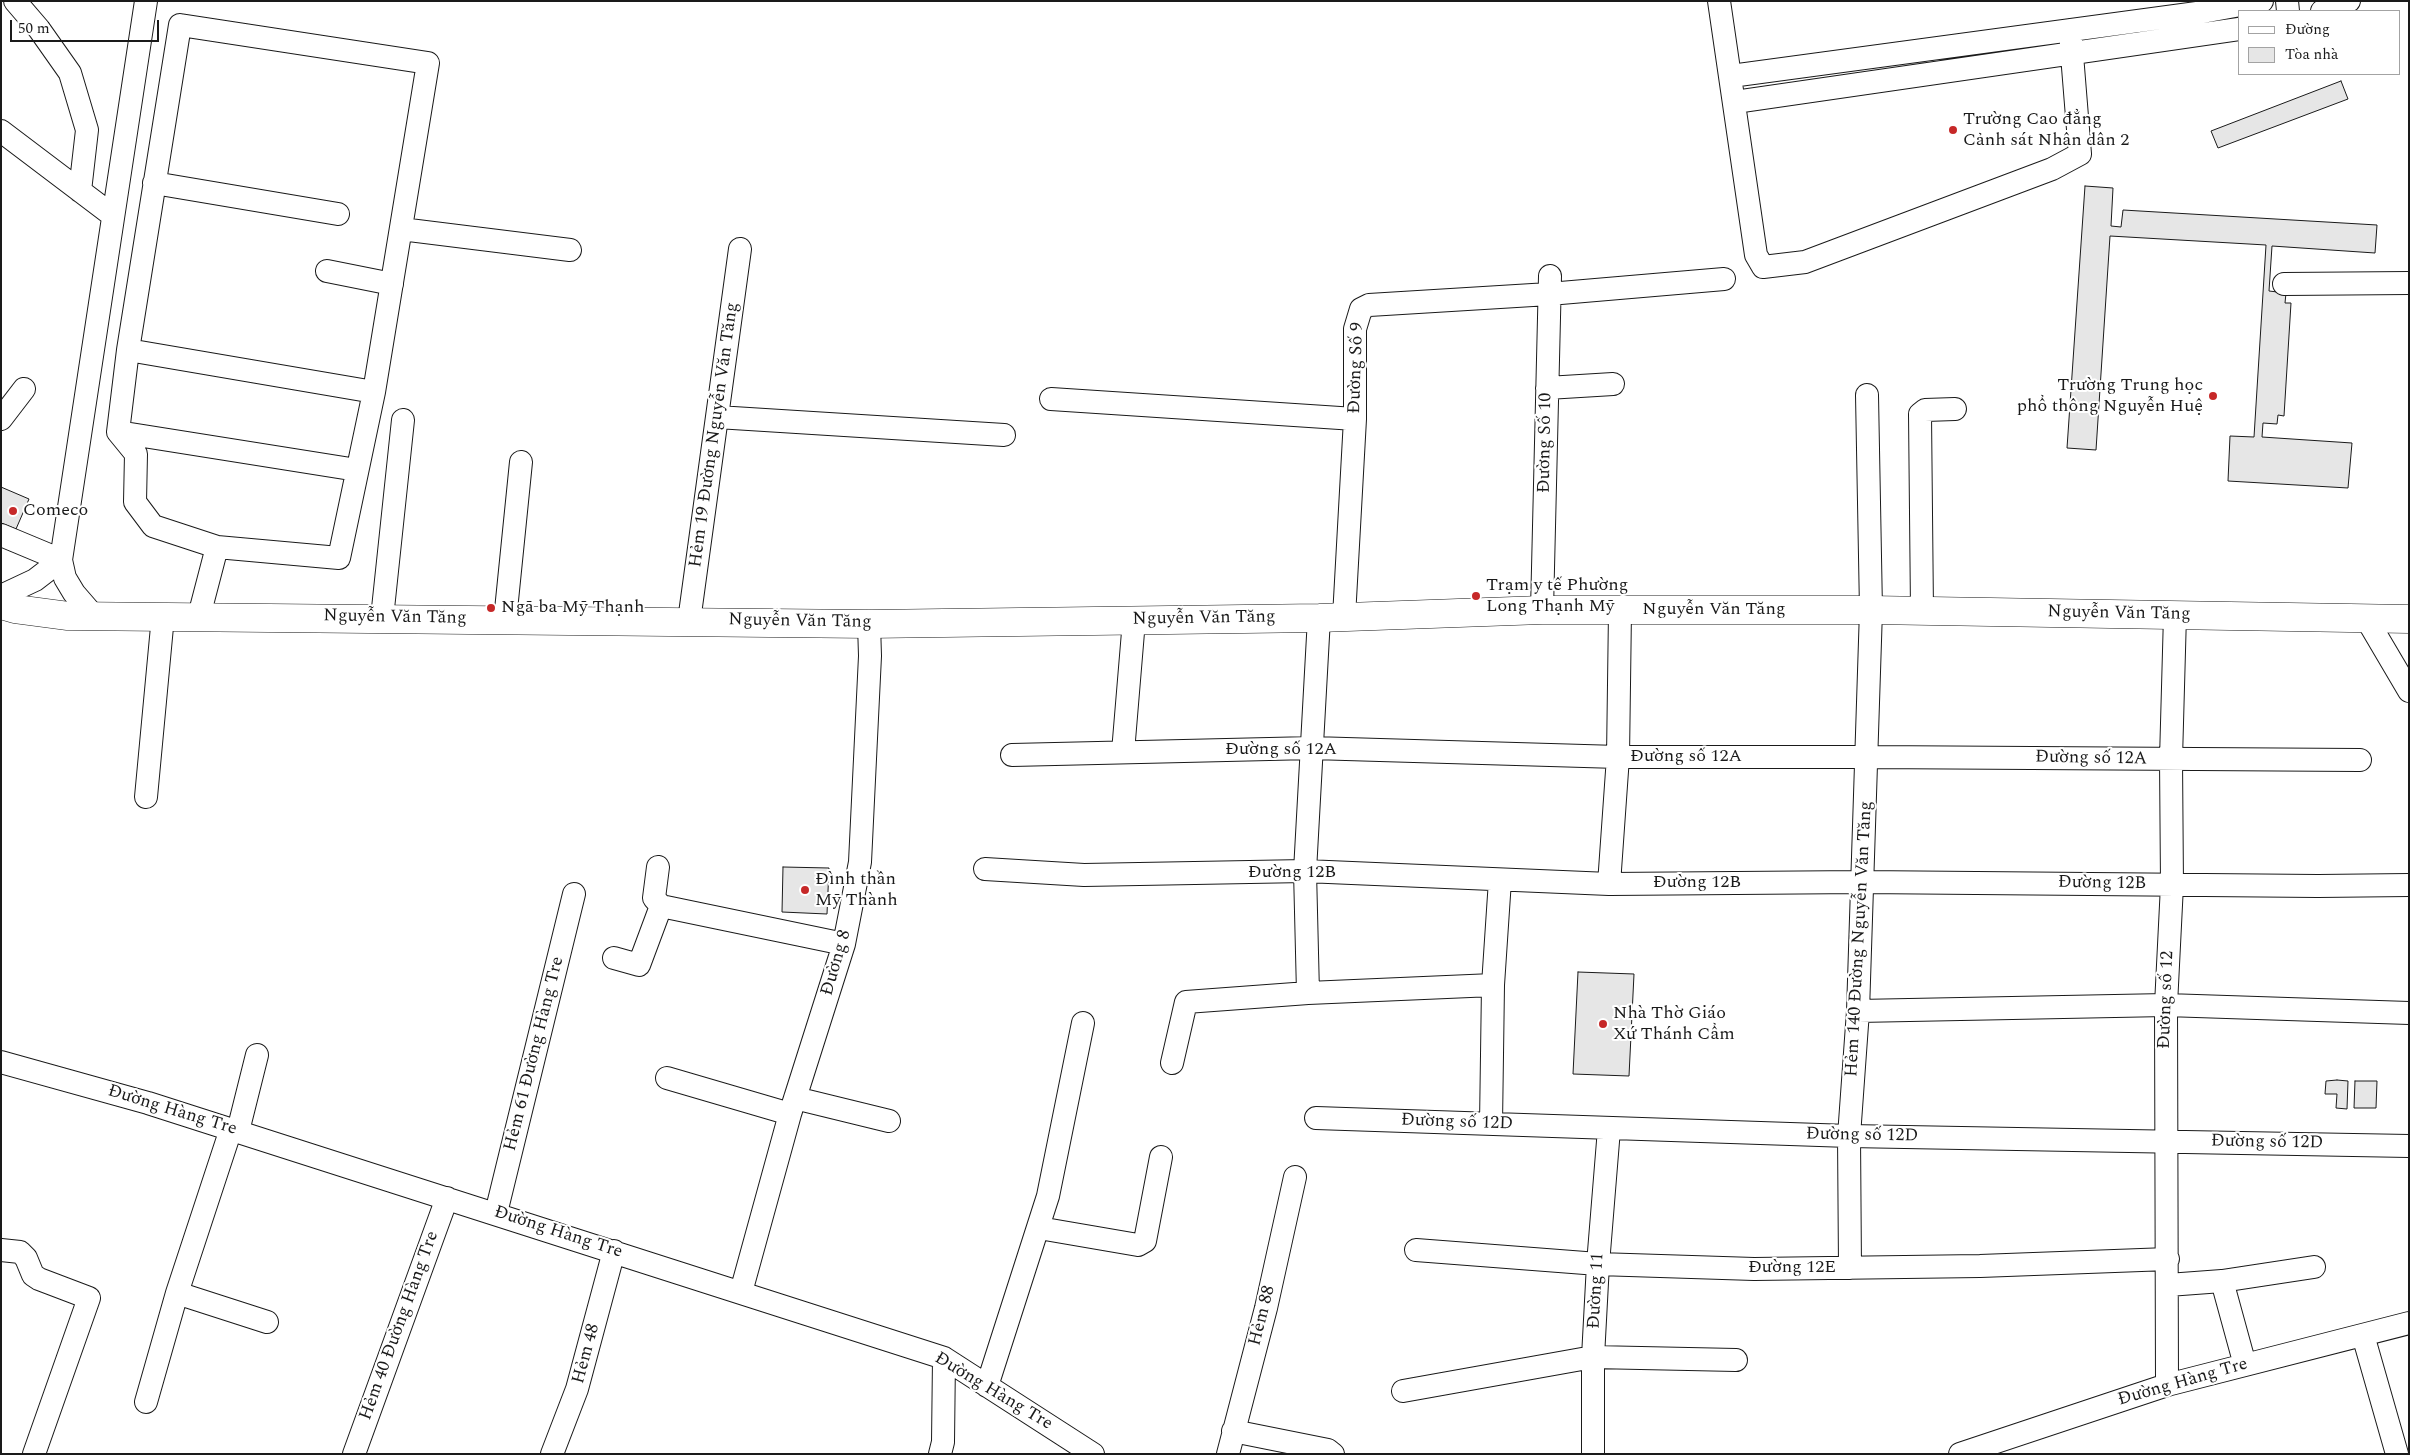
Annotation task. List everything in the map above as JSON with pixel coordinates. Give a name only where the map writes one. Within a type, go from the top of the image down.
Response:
[{"type":"main road","name":"Nguyễn Văn Tăng","points":[[1,605],[44,614],[869,624],[1331,617],[1542,610],[1871,610],[2409,619]]},
{"type":"street","points":[[15,1],[39,29],[70,73],[87,130],[80,191]]},
{"type":"street","points":[[93,615],[74,593],[65,578],[61,560],[146,1]]},
{"type":"street","points":[[1719,1],[1756,255],[1763,268],[1805,262],[2052,169],[2080,154],[2070,30]]},
{"type":"street","points":[[1735,102],[2071,54],[2198,16],[2262,1]]},
{"type":"street","points":[[2325,10],[2350,1]]},
{"type":"street","points":[[1730,76],[2070,30],[2198,16],[2238,29]]},
{"type":"street","points":[[180,25],[428,63],[401,229],[374,392],[339,558],[217,547],[153,526],[135,502],[136,454],[118,432],[128,350],[180,25]]},
{"type":"street","points":[[1,131],[112,215]]},
{"type":"street","points":[[154,183],[338,214]]},
{"type":"street","points":[[401,229],[570,250]]},
{"type":"street","name":"Hẻm 19 Đường Nguyễn Văn Tăng","points":[[689,621],[740,248]]},
{"type":"street","points":[[327,271],[392,284]]},
{"type":"street","points":[[1549,285],[1724,279]]},
{"type":"street","points":[[2284,284],[2409,283]]},
{"type":"street","name":"Đường Số 10","points":[[1542,610],[1549,285]]},
{"type":"street","name":"Đường Số 9","points":[[1308,993],[1305,871],[1312,748],[1331,617],[1355,420],[1355,329],[1361,308],[1369,305],[1549,285]]},
{"type":"street","points":[[128,350],[374,392]]},
{"type":"street","points":[[1547,388],[1613,384]]},
{"type":"street","points":[[1,419],[24,389]]},
{"type":"street","name":"Hẻm 140 Đường Nguyễn Văn Tăng","points":[[1850,1268],[1849,1136],[1858,1011],[1868,756],[1871,610],[1867,396]]},
{"type":"street","points":[[1051,399],[1355,420]]},
{"type":"street","points":[[1922,611],[1920,414],[1925,410],[1955,408]]},
{"type":"street","points":[[717,417],[1004,435]]},
{"type":"street","points":[[382,618],[403,420]]},
{"type":"street","points":[[118,432],[357,470]]},
{"type":"street","points":[[505,620],[521,462]]},
{"type":"street","points":[[1,535],[61,560]]},
{"type":"street","points":[[199,616],[217,547]]},
{"type":"street","points":[[1,596],[35,580],[61,560]]},
{"type":"street","points":[[1609,884],[1618,757],[1620,610]]},
{"type":"street","name":"Đường số 12","points":[[2167,1385],[2166,1005],[2172,885],[2171,760],[2175,615]]},
{"type":"street","points":[[146,797],[163,616]]},
{"type":"street","points":[[2366,618],[2409,691]]},
{"type":"street","points":[[1123,752],[1134,620]]},
{"type":"street","name":"Đường 8","points":[[741,1292],[792,1106],[844,944],[860,862],[869,624]]},
{"type":"street","name":"Đường số 12A","points":[[1012,754],[1312,748],[1618,757],[1868,756],[2171,760],[2360,760]]},
{"type":"street","points":[[658,866],[654,898],[661,906],[844,944]]},
{"type":"street","name":"Đường 12B","points":[[985,869],[1084,875],[1305,871],[1609,884],[1862,882],[2172,885],[2409,884]]},
{"type":"street","points":[[1491,1124],[1493,985],[1500,880]]},
{"type":"street","name":"Hẻm 61 Đường Hàng Tre","points":[[496,1213],[574,894]]},
{"type":"street","points":[[614,958],[639,965],[661,906]]},
{"type":"street","points":[[1172,1063],[1186,1002],[1308,993],[1493,985]]},
{"type":"street","points":[[1858,1011],[2166,1005],[2409,1013]]},
{"type":"street","points":[[988,1386],[1048,1196],[1083,1022]]},
{"type":"street","points":[[146,1402],[177,1293],[235,1130],[257,1055]]},
{"type":"street","name":"Đường Hàng Tre","points":[[1,1062],[148,1103],[235,1130],[944,1358],[1093,1454]]},
{"type":"street","points":[[667,1078],[792,1106],[889,1121]]},
{"type":"street","name":"Đường số 12D","points":[[1316,1118],[1849,1136],[2165,1140],[2409,1146]]},
{"type":"street","name":"Đường 11","points":[[1593,1454],[1593,1357],[1598,1264],[1609,1129]]},
{"type":"street","points":[[1039,1228],[1138,1245],[1145,1241],[1161,1157]]},
{"type":"street","name":"Hẻm 88","points":[[1228,1454],[1266,1308],[1295,1176]]},
{"type":"street","name":"Hẻm 40 Đường Hàng Tre","points":[[354,1454],[447,1198]]},
{"type":"street","points":[[1,1250],[20,1252],[26,1258],[33,1275],[89,1298],[34,1454]]},
{"type":"street","name":"Đường 12E","points":[[1416,1250],[1598,1264],[1754,1269],[2168,1259]]},
{"type":"street","name":"Hẻm 48","points":[[552,1454],[577,1389],[614,1251]]},
{"type":"street","points":[[2168,1285],[2222,1280],[2314,1267]]},
{"type":"street","points":[[2222,1280],[2245,1365]]},
{"type":"street","points":[[177,1293],[267,1322]]},
{"type":"street","name":"Đường Hàng Tre","points":[[1960,1454],[2167,1385],[2409,1323]]},
{"type":"street","points":[[2363,1335],[2397,1454]]},
{"type":"street","points":[[1403,1392],[1593,1357],[1736,1360]]},
{"type":"street","points":[[940,1454],[943,1442],[944,1358]]},
{"type":"street","points":[[1233,1431],[1328,1450],[1333,1454]]},
{"type":"building","points":[[2341,81],[2348,99],[2218,148],[2211,131]]},
{"type":"building","points":[[2085,186],[2113,188],[2111,226],[2121,227],[2123,210],[2377,225],[2375,253],[2272,246],[2269,291],[2286,293],[2285,303],[2291,303],[2284,416],[2278,415],[2277,424],[2263,423],[2262,437],[2352,443],[2348,488],[2228,481],[2230,436],[2254,437],[2266,245],[2110,236],[2096,450],[2067,448]]},
{"type":"building","name":"Comeco","points":[[1,487],[29,499],[16,529],[1,523]]},
{"type":"building","name":"Đình thần Mỹ Thành","points":[[783,867],[829,868],[827,914],[782,912]]},
{"type":"building","name":"Nhà Thờ Giáo Xứ Thánh Cẩm","points":[[1578,972],[1634,974],[1629,1076],[1573,1074]]},
{"type":"building","points":[[2326,1081],[2348,1081],[2347,1109],[2336,1108],[2337,1094],[2325,1094]]},
{"type":"building","points":[[2355,1081],[2377,1081],[2376,1108],[2354,1108]]},
{"type":"place","name":"Trường Cao đẳng Cảnh sát Nhân dân 2","points":[[1953,130]]},
{"type":"place","name":"Trường Trung học phổ thông Nguyễn Huệ","points":[[2213,396]]},
{"type":"place","name":"Comeco","points":[[13,511]]},
{"type":"place","name":"Trạm y tế Phường Long Thạnh Mỹ","points":[[1476,596]]},
{"type":"place","name":"Ngã ba Mỹ Thạnh","points":[[491,608]]},
{"type":"place","name":"Đình thần Mỹ Thành","points":[[805,890]]},
{"type":"place","name":"Nhà Thờ Giáo Xứ Thánh Cẩm","points":[[1603,1024]]}]
